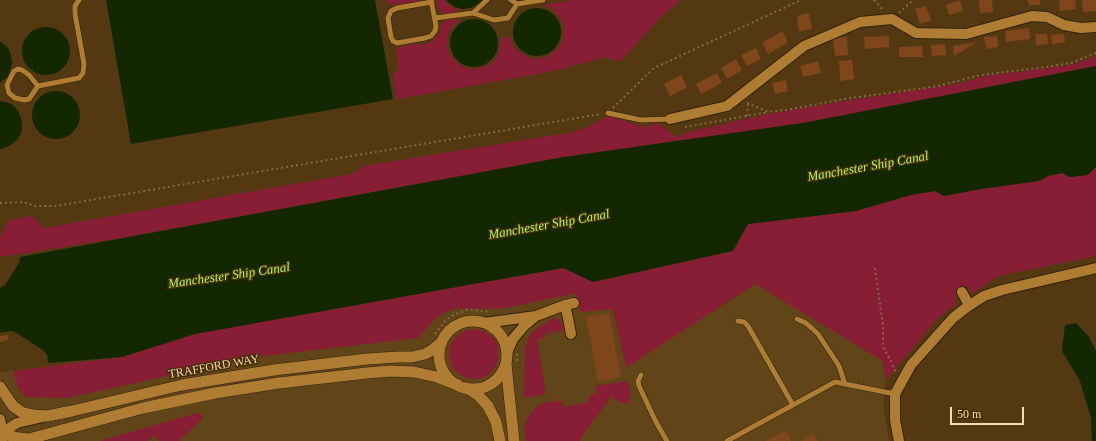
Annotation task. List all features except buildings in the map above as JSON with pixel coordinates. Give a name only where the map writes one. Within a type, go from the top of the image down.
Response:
[{"type":"street","points":[[670,119],[727,106],[804,46],[860,22],[892,19],[916,33],[966,34],[1032,16],[1047,17],[1064,25],[1081,28],[1096,26]]},
{"type":"street","points":[[899,441],[895,420],[895,394],[911,365],[953,318],[969,305],[984,296],[1002,290],[1037,285],[1096,268]]},
{"type":"street","points":[[962,292],[969,305]]},
{"type":"street","points":[[484,323],[536,316],[569,304],[568,318],[571,334]]},
{"type":"street","points":[[514,441],[507,358],[505,343],[500,334],[493,327],[484,323],[474,321],[463,322],[447,333],[439,352],[443,371],[450,379],[462,387],[477,389],[487,386],[496,381],[502,373],[507,358],[513,339],[524,326],[536,316]]},
{"type":"street","name":"TRAFFORD WAY","points":[[0,388],[13,406],[23,413],[47,416],[182,386],[236,376],[366,359],[398,356],[412,357],[425,354],[442,342]]},
{"type":"street","points":[[2,435],[27,440],[143,408],[233,390],[279,383],[402,371],[427,374],[448,381],[479,396],[488,406],[496,422],[500,441]]},
{"type":"street","points":[[2,435],[17,423],[47,416]]},
{"type":"street","points":[[0,419],[2,435]]},
{"type":"lane","points":[[38,86],[29,75],[18,69],[14,71],[7,85],[9,93],[16,98],[24,100],[29,99],[38,86],[79,78],[83,73],[84,64],[75,14],[75,6],[79,0]]},
{"type":"lane","points":[[473,13],[486,0]]},
{"type":"lane","points":[[511,0],[517,4],[543,0]]},
{"type":"lane","points":[[431,1],[436,26],[435,31],[431,36],[397,43],[393,41],[388,18],[391,10],[431,1]]},
{"type":"lane","points":[[435,18],[473,13],[494,20],[508,18],[517,4]]},
{"type":"lane","points":[[608,112],[641,120],[670,119]]},
{"type":"lane","points":[[797,319],[806,323],[818,334],[839,366],[845,384]]},
{"type":"lane","points":[[738,321],[744,322],[748,326],[793,405]]},
{"type":"lane","points":[[641,376],[638,381],[639,386],[667,441]]},
{"type":"lane","points":[[727,441],[835,382],[895,394]]},
{"type":"path","points":[[0,203],[23,202],[35,206],[55,206],[608,112],[654,68],[801,0]]},
{"type":"path","points":[[892,19],[913,0]]},
{"type":"path","points":[[678,128],[844,99],[938,86],[981,75],[1071,63],[1096,53]]},
{"type":"path","points":[[738,98],[769,112]]},
{"type":"path","points":[[747,116],[748,103]]},
{"type":"path","points":[[875,268],[883,326],[883,347],[901,383]]},
{"type":"shaded area","points":[[386,0],[423,0],[393,5],[388,3]]},
{"type":"shaded area","points":[[436,0],[443,0],[453,8],[461,10],[447,14],[442,13],[439,10]]},
{"type":"shaded area","points":[[572,0],[681,0],[661,17],[621,61],[601,57],[592,61],[549,72],[397,99],[393,73],[399,71],[396,51],[402,46],[430,43],[437,36],[441,25],[446,20],[460,19],[449,31],[447,48],[454,60],[466,68],[474,69],[490,65],[498,56],[501,38],[510,37],[515,48],[519,52],[533,59],[539,59],[545,58],[555,51],[563,40],[564,30],[560,17],[556,12],[544,5]]},
{"type":"shaded area","points":[[1096,56],[1096,66],[803,123],[564,157],[121,238],[0,257],[0,238],[9,220],[32,216],[44,228],[352,174],[364,166],[569,133],[588,127],[608,116],[645,127],[658,123],[676,137],[689,132],[768,114],[958,84],[985,76],[1072,65]]},
{"type":"shaded area","points":[[1096,167],[1096,256],[998,276],[972,294],[967,286],[956,290],[955,305],[938,318],[886,380],[883,361],[755,284],[626,368],[613,309],[581,312],[576,293],[506,308],[456,308],[438,316],[418,338],[247,358],[67,398],[25,397],[18,387],[13,371],[122,357],[195,334],[564,268],[593,282],[733,251],[748,224],[856,211],[911,195],[935,191],[944,196],[1039,181],[1048,176],[1062,173],[1070,177],[1087,175]]},
{"type":"shaded area","points":[[856,211],[886,380],[883,405],[889,441],[0,441],[0,372],[122,357],[195,334],[564,268]]},
{"type":"shaded area","points":[[554,318],[558,319],[563,325],[563,331],[546,333],[544,339],[537,339],[546,394],[524,398],[525,348],[530,335],[536,329]]},
{"type":"shaded area","points":[[479,329],[484,330],[492,336],[498,344],[498,364],[492,372],[484,378],[469,379],[464,378],[456,372],[450,364],[449,349],[450,344],[456,336],[464,330]]},
{"type":"shaded area","points":[[627,381],[631,392],[629,403],[620,403],[612,396],[582,436],[580,441],[526,441],[524,428],[526,421],[539,405],[548,402],[562,401],[563,407],[589,402],[589,395],[597,393],[596,386]]},
{"type":"shaded area","points":[[200,412],[203,418],[179,441],[160,441],[154,435],[148,441],[100,441]]},
{"type":"water","points":[[106,0],[375,0],[393,99],[131,144]]},
{"type":"water","points":[[446,0],[483,0],[471,8],[463,9],[455,7]]},
{"type":"water","points":[[532,8],[542,8],[551,12],[557,18],[561,27],[561,37],[557,46],[551,52],[542,56],[532,56],[523,52],[517,46],[513,37],[513,27],[517,18],[523,12]]},
{"type":"water","points":[[469,19],[479,19],[488,23],[494,29],[498,38],[498,48],[494,57],[488,63],[479,67],[469,67],[460,63],[454,57],[450,48],[450,38],[454,29],[460,23]]},
{"type":"water","points":[[41,27],[51,27],[60,31],[66,37],[70,46],[70,56],[66,65],[60,71],[51,75],[41,75],[32,71],[26,65],[22,56],[22,46],[26,37],[32,31]]},
{"type":"water","points":[[0,41],[8,48],[12,63],[7,77],[0,83]]},
{"type":"water","name":"Manchester Ship Canal","points":[[1096,66],[1096,167],[1088,175],[1070,177],[1062,173],[1048,176],[1039,181],[944,196],[935,191],[911,195],[856,211],[748,224],[733,251],[593,282],[563,268],[195,334],[122,357],[48,363],[47,355],[43,350],[15,332],[10,331],[0,333],[0,288],[5,285],[19,263],[20,257],[564,157],[803,123]]},
{"type":"water","points":[[51,91],[61,91],[70,95],[76,101],[80,110],[80,120],[76,129],[70,135],[61,139],[51,139],[42,135],[36,129],[32,120],[32,110],[36,101],[42,95]]},
{"type":"water","points":[[0,101],[13,105],[21,118],[22,126],[21,133],[17,140],[11,145],[0,149]]},
{"type":"water","points":[[1076,323],[1089,337],[1096,351],[1096,441],[1092,441],[1091,418],[1080,381],[1062,351],[1065,325]]}]
